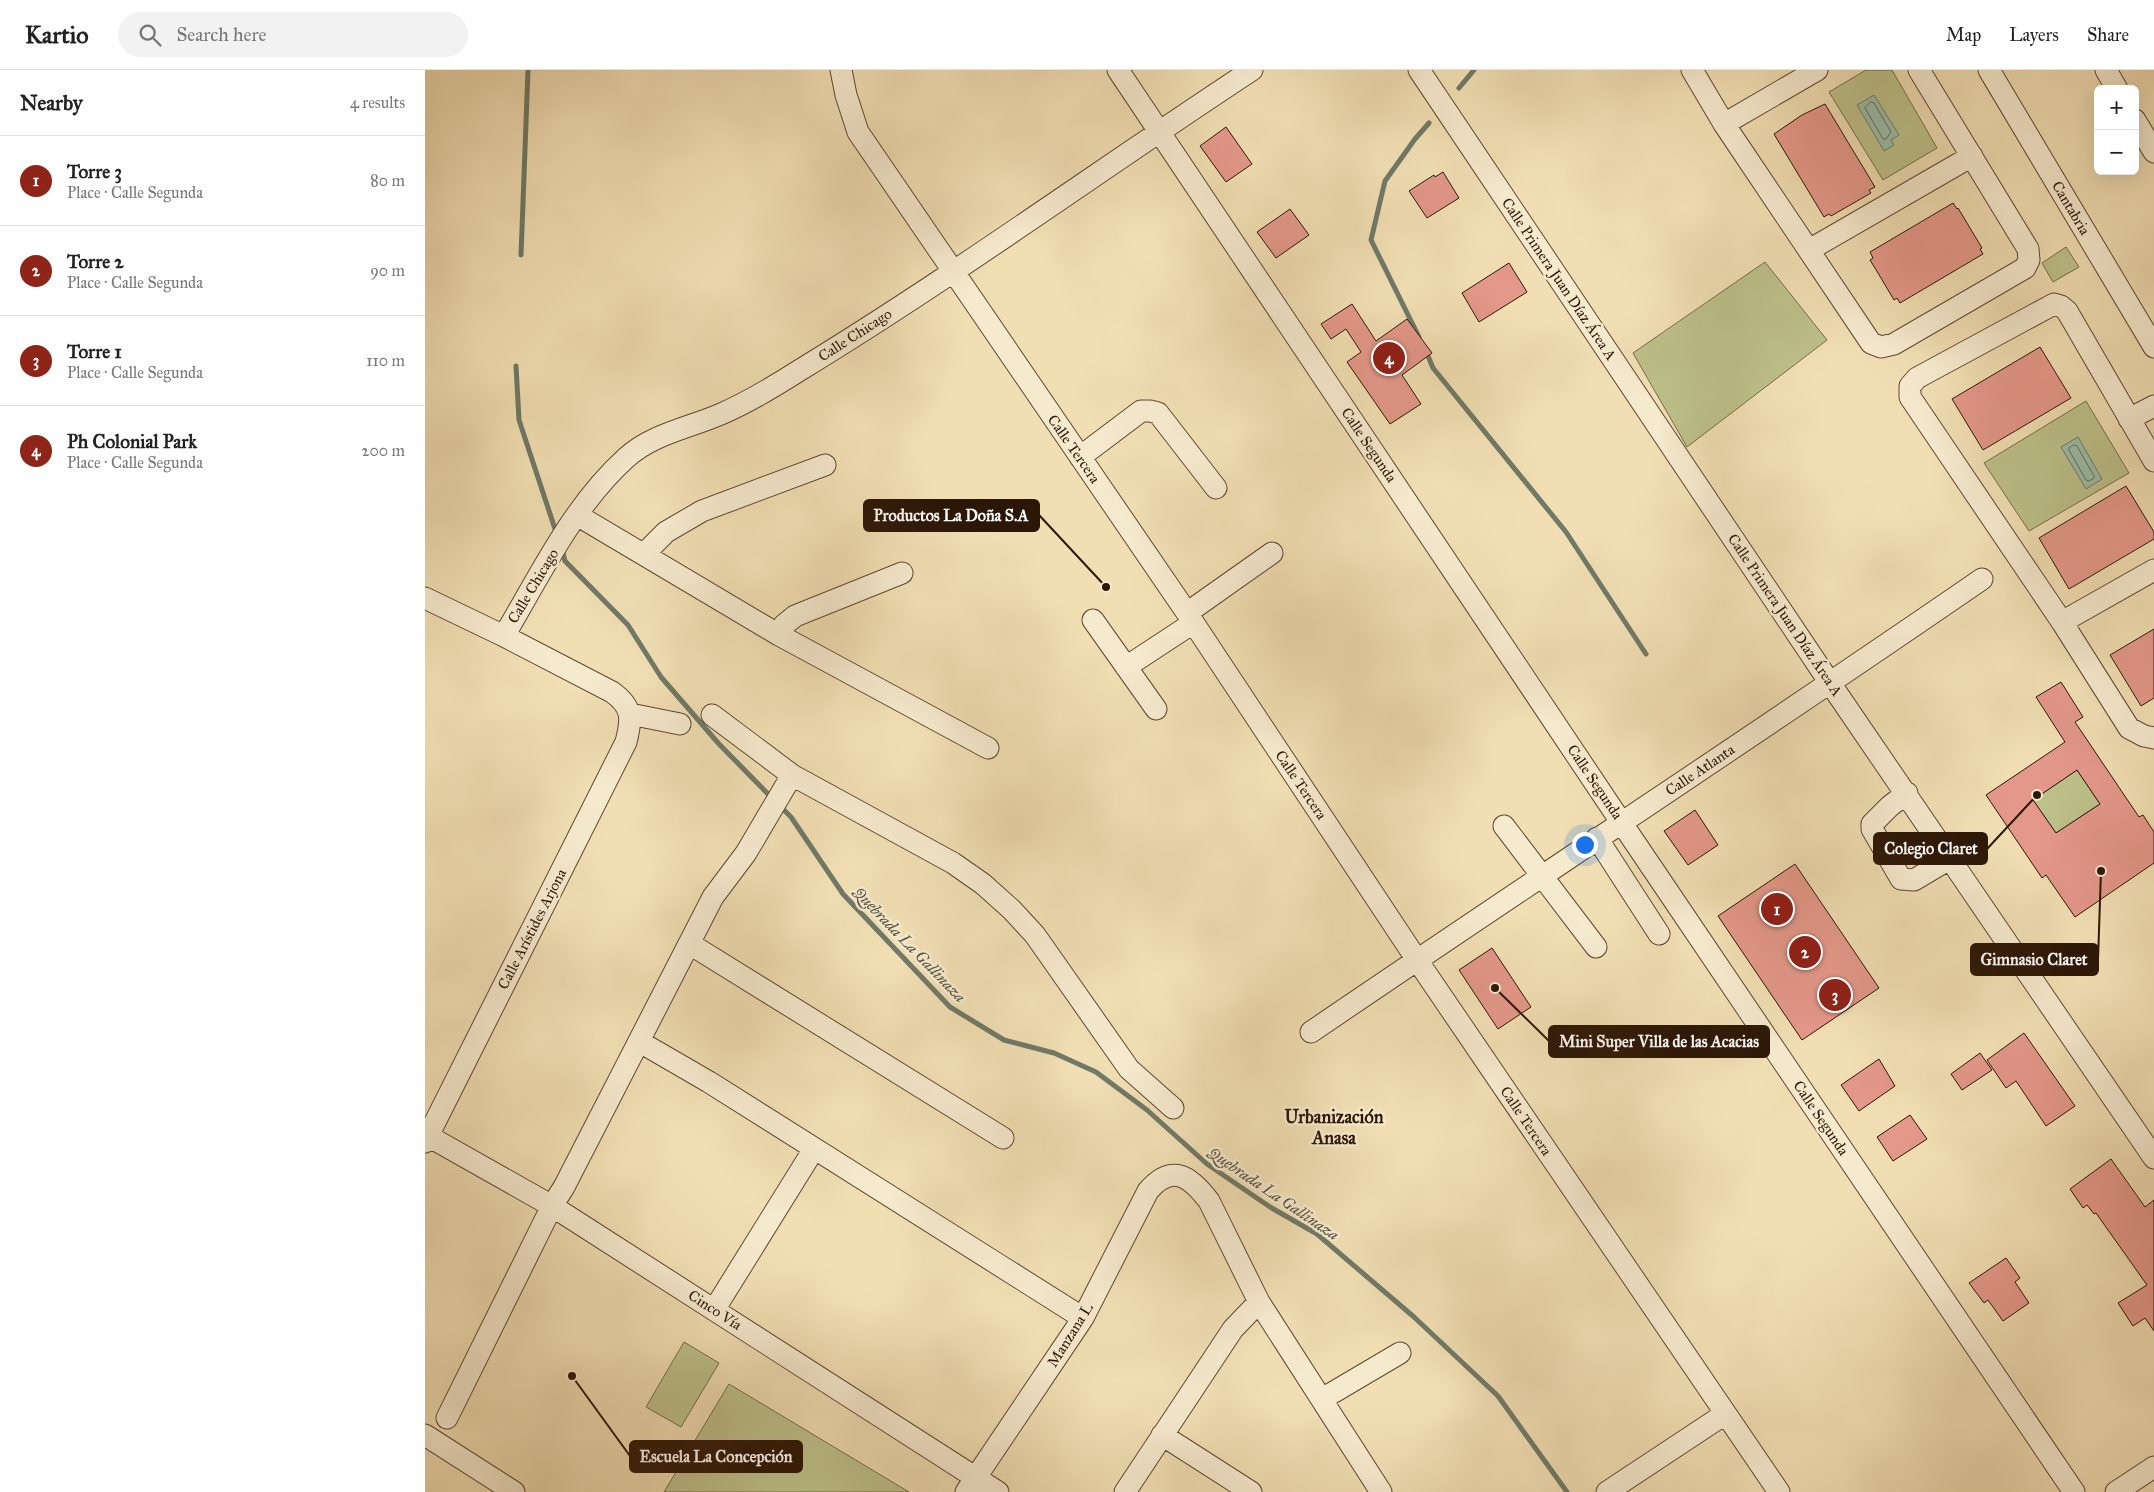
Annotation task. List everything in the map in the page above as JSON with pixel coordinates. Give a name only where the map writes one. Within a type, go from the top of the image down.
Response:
[{"type":"street","name":"Calle Tercera","points":[[841,70],[846,94],[858,132],[1190,618],[1417,960],[1779,1492]]},
{"type":"street","name":"Calle Segunda","points":[[1118,70],[1621,822],[2074,1492]]},
{"type":"street","name":"Calle Chicago","points":[[504,636],[574,518],[612,470],[629,455],[657,438],[720,415],[759,395],[953,273],[1159,131],[1252,70]]},
{"type":"street","name":"Calle Primera Juan Díaz Área A","points":[[1419,70],[1830,683],[2154,1158]]},
{"type":"street","points":[[1692,70],[1725,124],[1871,343],[1881,347],[1894,344],[2025,268],[2029,260],[2028,249],[1919,70]]},
{"type":"street","points":[[1725,124],[1817,70]]},
{"type":"street","name":"Cantabria","points":[[1989,70],[2154,347]]},
{"type":"street","points":[[2106,70],[2115,85]]},
{"type":"street","points":[[2139,127],[2154,152]]},
{"type":"street","points":[[1809,250],[1972,156]]},
{"type":"street","points":[[2152,454],[2131,423],[2067,311],[2061,306],[2054,304],[1917,378],[1910,386],[1910,397],[2062,622],[2129,728],[2144,736],[2154,738]]},
{"type":"street","points":[[2131,423],[2154,406]]},
{"type":"street","points":[[1079,457],[1141,411],[1159,413],[1216,488]]},
{"type":"street","points":[[2131,423],[2154,416]]},
{"type":"street","points":[[644,554],[666,532],[702,511],[825,464]]},
{"type":"street","points":[[574,518],[644,554],[779,635],[988,748]]},
{"type":"street","points":[[1126,667],[1272,553]]},
{"type":"street","points":[[2062,622],[2154,570]]},
{"type":"street","points":[[779,635],[784,625],[795,616],[902,573]]},
{"type":"street","name":"Calle Atlanta","points":[[1311,1032],[1982,579]]},
{"type":"street","points":[[425,598],[504,636],[612,692],[623,700],[630,714],[680,724]]},
{"type":"street","points":[[1093,620],[1156,709]]},
{"type":"street","name":"Calle Arístides Arjona","points":[[427,1139],[626,742],[631,723],[630,714]]},
{"type":"street","points":[[712,715],[788,782],[953,863],[983,884],[1012,910],[1035,935],[1129,1069],[1173,1108]]},
{"type":"street","points":[[447,1418],[552,1206],[564,1188],[713,897],[746,853],[788,782]]},
{"type":"street","points":[[1907,794],[1890,806],[1872,824],[1872,829],[1901,879],[1914,880],[1951,858]]},
{"type":"street","points":[[1504,826],[1596,947]]},
{"type":"street","points":[[1597,838],[1659,934]]},
{"type":"street","points":[[690,944],[1003,1138]]},
{"type":"street","points":[[640,1042],[709,1082],[1083,1318]]},
{"type":"street","name":"Cinco Vía","points":[[427,1139],[552,1206],[714,1310],[971,1484],[998,1492]]},
{"type":"street","points":[[714,1310],[813,1149]]},
{"type":"street","name":"Manzana L","points":[[971,1484],[1083,1318],[1148,1191],[1156,1182],[1167,1175],[1187,1178],[1197,1186],[1209,1201],[1259,1302]]},
{"type":"street","points":[[1125,1492],[1233,1329],[1259,1302],[1381,1492]]},
{"type":"street","points":[[1321,1399],[1399,1353]]},
{"type":"street","points":[[1607,1492],[1725,1414]]},
{"type":"street","points":[[425,1435],[514,1492]]},
{"type":"street","points":[[1162,1435],[1251,1492]]},
{"type":"street","points":[[2116,1492],[2154,1467]]},
{"type":"green space","points":[[1866,70],[1892,70],[1937,148],[1883,180],[1829,92]]},
{"type":"green space","points":[[2066,247],[2079,267],[2053,282],[2042,263]]},
{"type":"green space","points":[[1765,262],[1827,340],[1687,447],[1633,353]]},
{"type":"green space","points":[[2086,401],[2129,473],[2029,531],[1984,463]]},
{"type":"green space","points":[[2077,770],[2100,804],[2056,833],[2033,800]]},
{"type":"green space","points":[[684,1342],[719,1363],[681,1427],[646,1407]]},
{"type":"green space","points":[[729,1384],[909,1492],[664,1492]]},
{"type":"water","points":[[1874,95],[1899,135],[1891,140],[1894,145],[1884,151],[1857,105]]},
{"type":"water","points":[[2078,437],[2102,479],[2086,489],[2061,447]]},
{"type":"building","points":[[1825,104],[1875,187],[1869,190],[1871,193],[1831,216],[1829,214],[1824,217],[1774,134],[1802,115]]},
{"type":"building","points":[[1226,127],[1252,164],[1226,182],[1200,146]]},
{"type":"building","points":[[1443,172],[1459,198],[1427,218],[1409,191],[1434,175],[1435,177]]},
{"type":"building","points":[[1953,203],[1982,248],[1980,249],[1983,254],[1900,303],[1897,298],[1894,300],[1870,260],[1873,258],[1870,252]]},
{"type":"building","points":[[1290,209],[1309,235],[1276,258],[1257,232]]},
{"type":"building","points":[[1509,263],[1527,292],[1479,322],[1462,293]]},
{"type":"building","points":[[1352,304],[1376,341],[1407,319],[1432,353],[1402,375],[1421,404],[1390,424],[1347,362],[1361,352],[1346,329],[1331,339],[1321,324]]},
{"type":"building","points":[[2040,347],[2071,398],[1983,450],[1952,399]]},
{"type":"building","points":[[2126,486],[2154,532],[2154,539],[2069,589],[2039,538]]},
{"type":"building","points":[[2154,629],[2154,698],[2141,706],[2110,655]]},
{"type":"building","points":[[2061,682],[2083,717],[2075,722],[2139,817],[2143,815],[2154,832],[2154,863],[2075,917],[2046,875],[2042,878],[1986,795],[2065,742],[2036,697]],"holes":[[[2077,770],[2100,804],[2056,833],[2033,800]]]},
{"type":"building","points":[[1695,810],[1718,845],[1688,865],[1664,831]]},
{"type":"building","points":[[1795,864],[1879,988],[1802,1040],[1718,916]]},
{"type":"building","points":[[1492,948],[1531,1007],[1498,1029],[1459,970]]},
{"type":"building","points":[[2024,1033],[2075,1106],[2046,1126],[2016,1081],[2006,1088],[1987,1060]]},
{"type":"building","points":[[1980,1053],[1992,1070],[1962,1090],[1951,1074]]},
{"type":"building","points":[[1879,1059],[1895,1086],[1859,1111],[1841,1085]]},
{"type":"building","points":[[1910,1115],[1927,1139],[1893,1161],[1877,1137]]},
{"type":"building","points":[[2111,1159],[2145,1207],[2154,1200],[2154,1331],[2145,1318],[2133,1326],[2118,1303],[2147,1285],[2096,1213],[2094,1214],[2087,1205],[2083,1208],[2070,1189]]},
{"type":"building","points":[[2006,1258],[2020,1278],[2015,1282],[2029,1303],[2003,1321],[1988,1300],[1984,1303],[1969,1283]]},
{"type":"waterway","name":"Quebrada La Gallinaza","points":[[521,255],[528,70]]},
{"type":"waterway","points":[[1459,88],[1474,70]]},
{"type":"waterway","points":[[1419,337],[1371,240],[1385,181],[1429,123]]},
{"type":"waterway","points":[[1426,351],[1433,368],[1566,532],[1646,654]]},
{"type":"waterway","name":"Quebrada La Gallinaza","points":[[516,366],[519,420],[557,535]]},
{"type":"waterway","name":"Quebrada La Gallinaza","points":[[562,550],[565,561],[628,625],[661,677],[719,744],[772,798]]},
{"type":"waterway","name":"Quebrada La Gallinaza","points":[[779,805],[791,817],[843,894],[950,1007],[1004,1040],[1054,1053],[1096,1072],[1147,1110],[1207,1164],[1270,1207],[1317,1234],[1414,1317],[1498,1396],[1567,1492]]},
{"type":"place","name":"Ph Colonial Park","points":[[1389,358]]},
{"type":"place","name":"Productos La Doña S.A","points":[[1106,587]]},
{"type":"place","name":"Colegio Claret","points":[[2037,795]]},
{"type":"place","name":"Gimnasio Claret","points":[[2101,871]]},
{"type":"place","name":"Torre 3","points":[[1777,909]]},
{"type":"place","name":"Torre 2","points":[[1805,952]]},
{"type":"place","name":"Mini Super Villa de las Acacias","points":[[1495,988]]},
{"type":"place","name":"Torre 1","points":[[1835,995]]},
{"type":"place","name":"Escuela La Concepción","points":[[572,1376]]},
{"type":"district","name":"Urbanización Anasa","points":[[1334,1127]]}]
